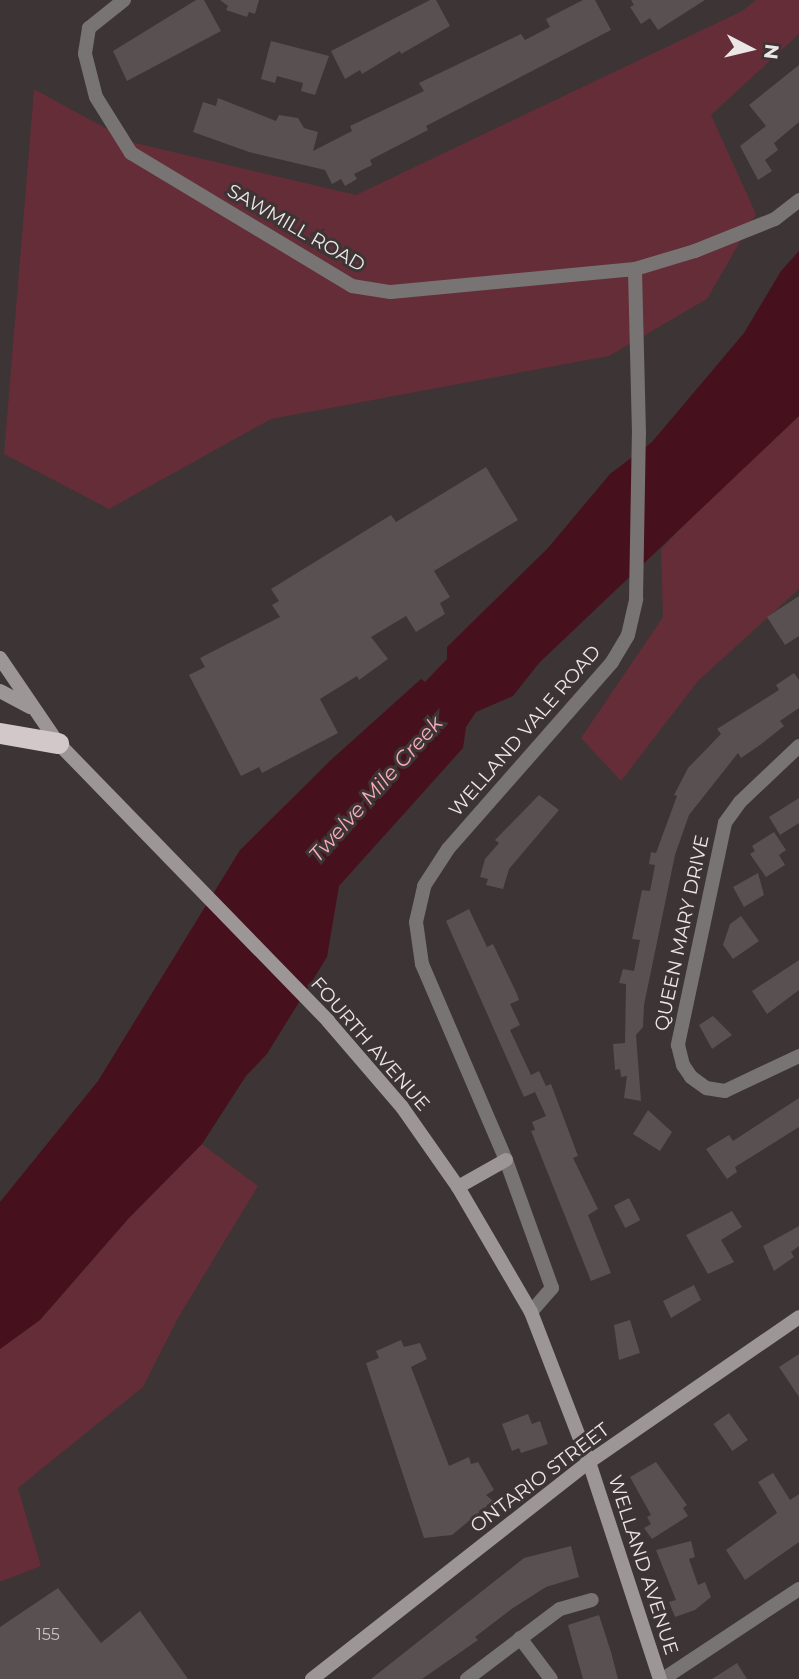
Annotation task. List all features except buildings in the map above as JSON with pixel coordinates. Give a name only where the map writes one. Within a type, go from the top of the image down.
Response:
[{"type":"highway","points":[[0,733],[58,743]]},
{"type":"main road","name":"FOURTH AVENUE","points":[[0,658],[58,743],[127,808],[328,1021],[402,1107],[458,1187],[531,1312],[589,1462]]},
{"type":"main road","name":"FOURTH AVENUE","points":[[0,691],[34,710]]},
{"type":"main road","points":[[458,1187],[506,1160]]},
{"type":"main road","name":"ONTARIO STREET","points":[[312,1679],[589,1462],[799,1317]]},
{"type":"main road","name":"WELLAND AVENUE","points":[[589,1462],[662,1679]]},
{"type":"street","name":"SAWMILL ROAD","points":[[124,0],[89,28],[85,54],[96,97],[131,153],[352,286],[391,292],[635,269]]},
{"type":"street","points":[[635,269],[695,251],[775,219],[799,200]]},
{"type":"street","name":"WELLAND VALE ROAD","points":[[531,1312],[552,1288],[506,1160],[422,964],[416,942],[419,902],[448,849],[612,662],[628,635],[636,599],[639,338],[635,269]]},
{"type":"street","name":"QUEEN MARY DRIVE","points":[[799,746],[740,802],[725,824],[678,1045],[682,1065],[691,1077],[706,1088],[725,1091],[799,1056]]},
{"type":"street","points":[[662,1679],[799,1590]]},
{"type":"street","points":[[467,1679],[559,1609],[592,1600]]},
{"type":"street","points":[[520,1639],[551,1679]]},
{"type":"shaded area","points":[[756,0],[799,0],[799,34],[711,115],[756,214],[707,299],[609,356],[271,419],[109,509],[4,454],[34,89],[131,142],[356,195],[742,11]]},
{"type":"shaded area","points":[[799,416],[799,589],[698,681],[621,781],[581,738],[663,617],[661,549],[720,486]]},
{"type":"shaded area","points":[[202,1144],[258,1186],[178,1318],[143,1387],[18,1488],[41,1566],[0,1582],[0,1349],[40,1320],[128,1219]]},
{"type":"water","name":"Twelve Mile Creek","points":[[799,251],[799,416],[539,663],[513,696],[476,712],[466,727],[463,748],[339,886],[327,957],[267,1054],[246,1076],[202,1144],[128,1219],[40,1320],[0,1349],[0,1202],[98,1081],[240,850],[332,759],[421,679],[425,682],[447,659],[447,647],[548,548],[610,474],[652,442],[744,333],[781,271]]}]
